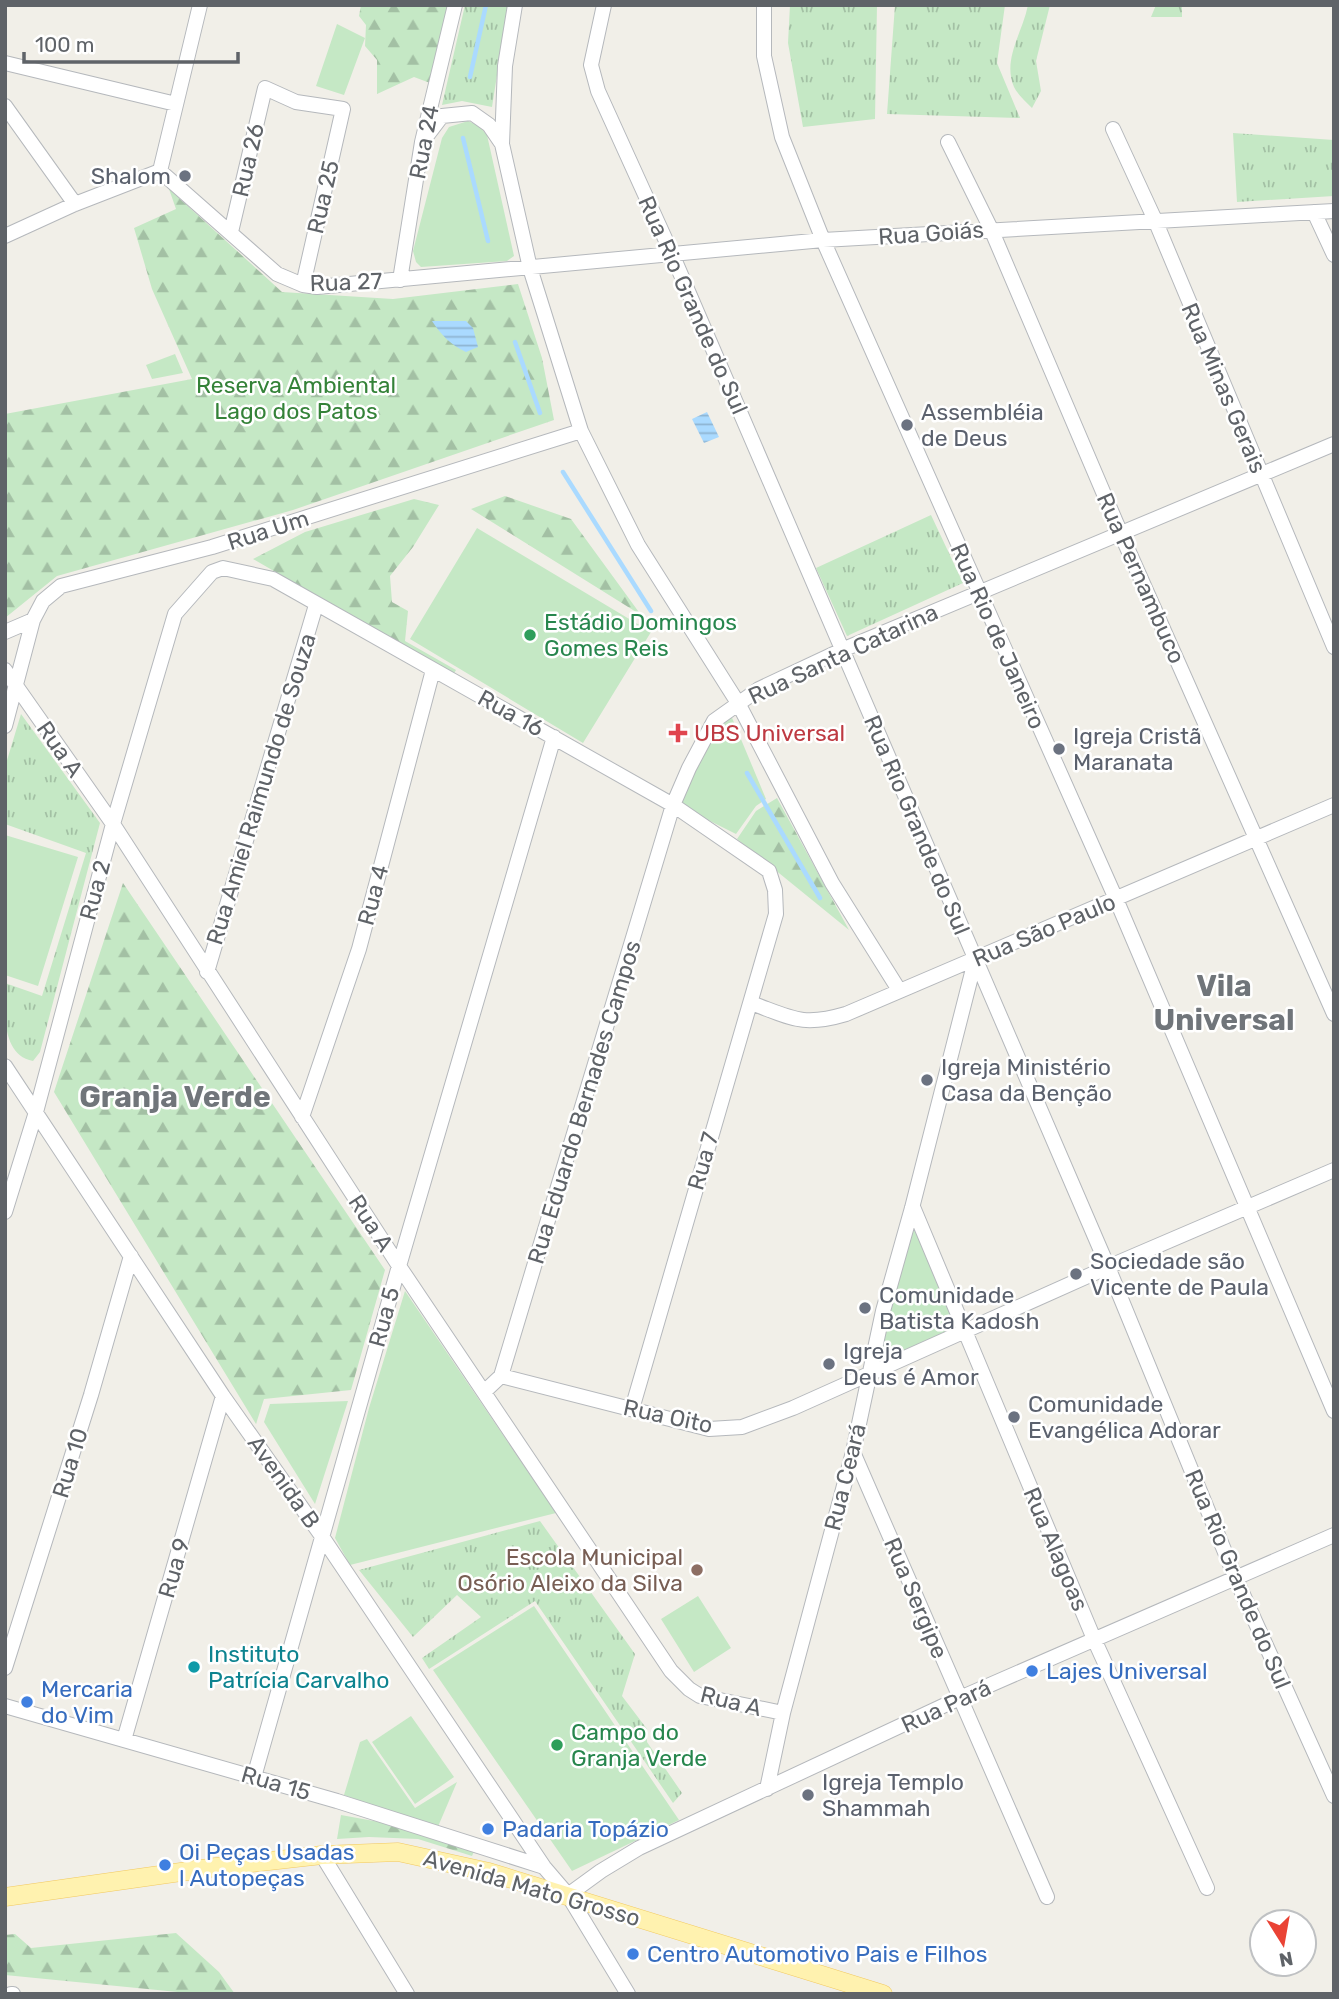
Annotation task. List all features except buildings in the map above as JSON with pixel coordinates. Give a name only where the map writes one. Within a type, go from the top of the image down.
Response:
[{"type":"main road","name":"Avenida Mato Grosso","points":[[5,1897],[216,1867],[322,1855],[398,1852],[489,1872],[568,1895],[883,1994]]},
{"type":"street","points":[[5,236],[75,204],[160,171],[200,5]]},
{"type":"street","name":"Rua 24","points":[[400,280],[422,142],[455,5]]},
{"type":"street","points":[[515,5],[505,66],[502,144],[530,268],[581,430],[638,545],[738,703],[832,883],[899,990]]},
{"type":"street","name":"Rua Rio Grande do Sul","points":[[604,5],[592,65],[598,91],[672,254],[1108,1267],[1236,1579],[1334,1796]]},
{"type":"street","name":"Rua Rio de Janeiro","points":[[764,5],[764,56],[782,137],[823,240],[1116,899],[1334,1411]]},
{"type":"street","points":[[5,63],[176,104]]},
{"type":"street","name":"Rua 25","points":[[265,88],[296,102],[343,108],[303,285]]},
{"type":"street","name":"Rua 26","points":[[231,232],[265,88]]},
{"type":"street","points":[[5,106],[75,204]]},
{"type":"street","points":[[422,142],[442,117],[472,113],[489,125],[502,144]]},
{"type":"street","name":"Rua Minas Gerais","points":[[1113,130],[1155,220],[1334,647]]},
{"type":"street","name":"Rua Pernambuco","points":[[948,142],[991,229],[1121,534],[1334,1014]]},
{"type":"street","name":"Rua 27","points":[[160,171],[277,274],[303,285],[317,287],[530,268]]},
{"type":"street","name":"Rua Goiás","points":[[530,268],[823,240],[1334,211]]},
{"type":"street","points":[[1314,212],[1334,255]]},
{"type":"street","name":"Rua Um","points":[[5,726],[33,620],[43,601],[61,586],[212,547],[581,430]]},
{"type":"street","name":"Rua Santa Catarina","points":[[673,805],[689,768],[715,721],[759,689],[842,650],[1334,444]]},
{"type":"street","points":[[212,547],[223,568]]},
{"type":"street","name":"Rua 2","points":[[5,1212],[36,1112],[113,824],[175,614],[212,572],[223,568]]},
{"type":"street","name":"Rua 16","points":[[223,568],[273,579],[673,805],[769,871],[775,890],[776,914]]},
{"type":"street","name":"Rua Amiel Raimundo de Souza","points":[[206,972],[316,605]]},
{"type":"street","points":[[5,632],[33,620]]},
{"type":"street","name":"Rua A","points":[[5,670],[113,824],[398,1266],[680,1681],[700,1696],[783,1713]]},
{"type":"street","name":"Rua 4","points":[[302,1117],[359,948],[433,670]]},
{"type":"street","name":"Rua 5","points":[[254,1777],[398,1266],[554,737]]},
{"type":"street","name":"Rua Eduardo Bernades Campos","points":[[502,1376],[673,805]]},
{"type":"street","name":"Rua São Paulo","points":[[751,1003],[804,1022],[821,1021],[846,1014],[1334,805]]},
{"type":"street","name":"Rua 7","points":[[632,1409],[776,914]]},
{"type":"street","name":"Rua Ceará","points":[[767,1789],[783,1713],[853,1452],[883,1311],[913,1207],[975,961]]},
{"type":"street","name":"Avenida B","points":[[5,1066],[223,1396],[321,1535],[544,1867],[568,1895],[628,1994]]},
{"type":"street","name":"Rua Oito","points":[[502,1376],[709,1429],[742,1427],[793,1408],[1108,1267],[1334,1170]]},
{"type":"street","name":"Rua Alagoas","points":[[913,1207],[1094,1639],[1207,1888]]},
{"type":"street","name":"Rua 10","points":[[5,1668],[91,1395],[131,1256]]},
{"type":"street","points":[[484,1392],[502,1376]]},
{"type":"street","name":"Rua 9","points":[[124,1740],[223,1396]]},
{"type":"street","name":"Rua Sergipe","points":[[853,1452],[1047,1897]]},
{"type":"street","name":"Rua Pará","points":[[568,1895],[600,1871],[639,1848],[960,1698],[1334,1535]]},
{"type":"street","name":"Rua 15","points":[[5,1706],[337,1801],[544,1867]]},
{"type":"street","points":[[322,1855],[407,1994]]},
{"type":"green space","points":[[361,5],[449,5],[430,83],[414,77],[377,94],[377,60],[365,46],[366,25],[359,16]]},
{"type":"green space","points":[[465,5],[508,5],[492,107],[462,101],[442,105]]},
{"type":"green space","points":[[790,5],[877,5],[875,119],[803,127],[788,43]]},
{"type":"green space","points":[[895,5],[1005,5],[997,63],[1020,118],[887,114]]},
{"type":"green space","points":[[1028,5],[1050,5],[1036,61],[1041,91],[1032,108],[1014,87],[1010,66]]},
{"type":"green space","points":[[1156,5],[1182,5],[1182,17],[1151,17]]},
{"type":"green space","points":[[337,24],[365,38],[344,95],[316,86]]},
{"type":"green space","points":[[468,121],[479,126],[487,135],[514,256],[507,261],[421,267],[416,262],[413,251],[442,138],[449,127]]},
{"type":"green space","points":[[1233,133],[1334,140],[1334,196],[1237,202]]},
{"type":"green space","name":"Reserva Ambiental Lago dos Patos","points":[[169,189],[282,292],[393,299],[518,284],[542,358],[554,420],[293,510],[57,576],[5,618],[5,414],[192,379],[152,289],[134,228],[176,209]]},
{"type":"green space","points":[[175,354],[183,373],[152,379],[146,365]]},
{"type":"green space","points":[[505,496],[571,519],[641,615],[471,509]]},
{"type":"green space","points":[[414,499],[439,505],[413,547],[390,576],[392,602],[408,611],[405,641],[456,670],[453,675],[253,559],[305,532]]},
{"type":"green space","points":[[931,515],[963,583],[847,636],[816,568]]},
{"type":"green space","name":"Estádio Domingos Gomes Reis","points":[[477,528],[651,632],[583,743],[410,639]]},
{"type":"green space","points":[[730,713],[766,799],[756,806],[736,834],[678,805],[710,729]]},
{"type":"green space","points":[[21,714],[100,823],[40,1052],[33,1061],[22,1057],[10,1040],[5,1017],[5,983],[42,996],[86,853],[5,824],[5,767]]},
{"type":"green space","points":[[777,798],[849,930],[737,839],[756,811]]},
{"type":"green space","points":[[5,835],[78,857],[38,986],[5,975]]},
{"type":"green space","points":[[123,883],[385,1270],[351,1390],[264,1399],[256,1424],[54,1092]]},
{"type":"green space","points":[[913,1207],[966,1331],[868,1373]]},
{"type":"green space","points":[[405,1291],[556,1513],[350,1565],[335,1538],[369,1408]]},
{"type":"green space","points":[[348,1401],[315,1504],[264,1422],[270,1404]]},
{"type":"green space","points":[[540,1521],[635,1654],[622,1696],[647,1729],[647,1742],[682,1793],[673,1803],[535,1601],[429,1669],[422,1658],[481,1617],[457,1595],[413,1637],[359,1570]]},
{"type":"green space","points":[[698,1596],[731,1648],[694,1672],[661,1619]]},
{"type":"green space","name":"Campo do Granja Verde","points":[[534,1606],[679,1820],[572,1871],[433,1670]]},
{"type":"green space","points":[[411,1716],[454,1777],[415,1804],[372,1742]]},
{"type":"green space","points":[[367,1739],[415,1808],[457,1782],[437,1829],[344,1795],[360,1742]]},
{"type":"green space","points":[[341,1815],[385,1823],[475,1849],[472,1856],[418,1839],[337,1839]]},
{"type":"green space","points":[[176,1933],[219,1972],[235,1994],[198,1994],[5,1975],[5,1935],[15,1934],[31,1948]]},
{"type":"water","points":[[432,321],[466,321],[473,328],[478,347],[466,352],[447,339]]},
{"type":"water","points":[[707,412],[719,437],[704,443],[692,419]]},
{"type":"waterway","points":[[470,77],[486,5]]},
{"type":"waterway","points":[[463,138],[488,241]]},
{"type":"waterway","points":[[515,342],[540,413]]},
{"type":"waterway","points":[[563,472],[651,611]]},
{"type":"waterway","points":[[747,773],[820,898]]},
{"type":"place","name":"Shalom","points":[[185,176]]},
{"type":"place","name":"Assembléia de Deus","points":[[907,425]]},
{"type":"place","name":"Estádio Domingos Gomes Reis","points":[[530,635]]},
{"type":"place","name":"UBS Universal","points":[[678,733]]},
{"type":"place","name":"Igreja Cristã Maranata","points":[[1059,749]]},
{"type":"place","name":"Igreja Ministério Casa da Benção","points":[[927,1080]]},
{"type":"place","name":"Sociedade são Vicente de Paula","points":[[1076,1274]]},
{"type":"place","name":"Comunidade Batista Kadosh","points":[[865,1308]]},
{"type":"place","name":"Igreja Deus é Amor","points":[[829,1364]]},
{"type":"place","name":"Comunidade Evangélica Adorar","points":[[1014,1417]]},
{"type":"place","name":"Escola Municipal Osório Aleixo da Silva","points":[[697,1570]]},
{"type":"place","name":"Instituto Patrícia Carvalho","points":[[194,1667]]},
{"type":"place","name":"Lajes Universal","points":[[1032,1671]]},
{"type":"place","name":"Mercaria do Vim","points":[[27,1702]]},
{"type":"place","name":"Campo do Granja Verde","points":[[557,1745]]},
{"type":"place","name":"Igreja Templo Shammah","points":[[808,1795]]},
{"type":"place","name":"Padaria Topázio","points":[[488,1829]]},
{"type":"place","name":"Oi Peças Usadas l Autopeças","points":[[165,1865]]},
{"type":"place","name":"Centro Automotivo Pais e Filhos","points":[[633,1954]]},
{"type":"district","name":"Vila Universal","points":[[1224,1003]]},
{"type":"district","name":"Granja Verde","points":[[175,1097]]}]
